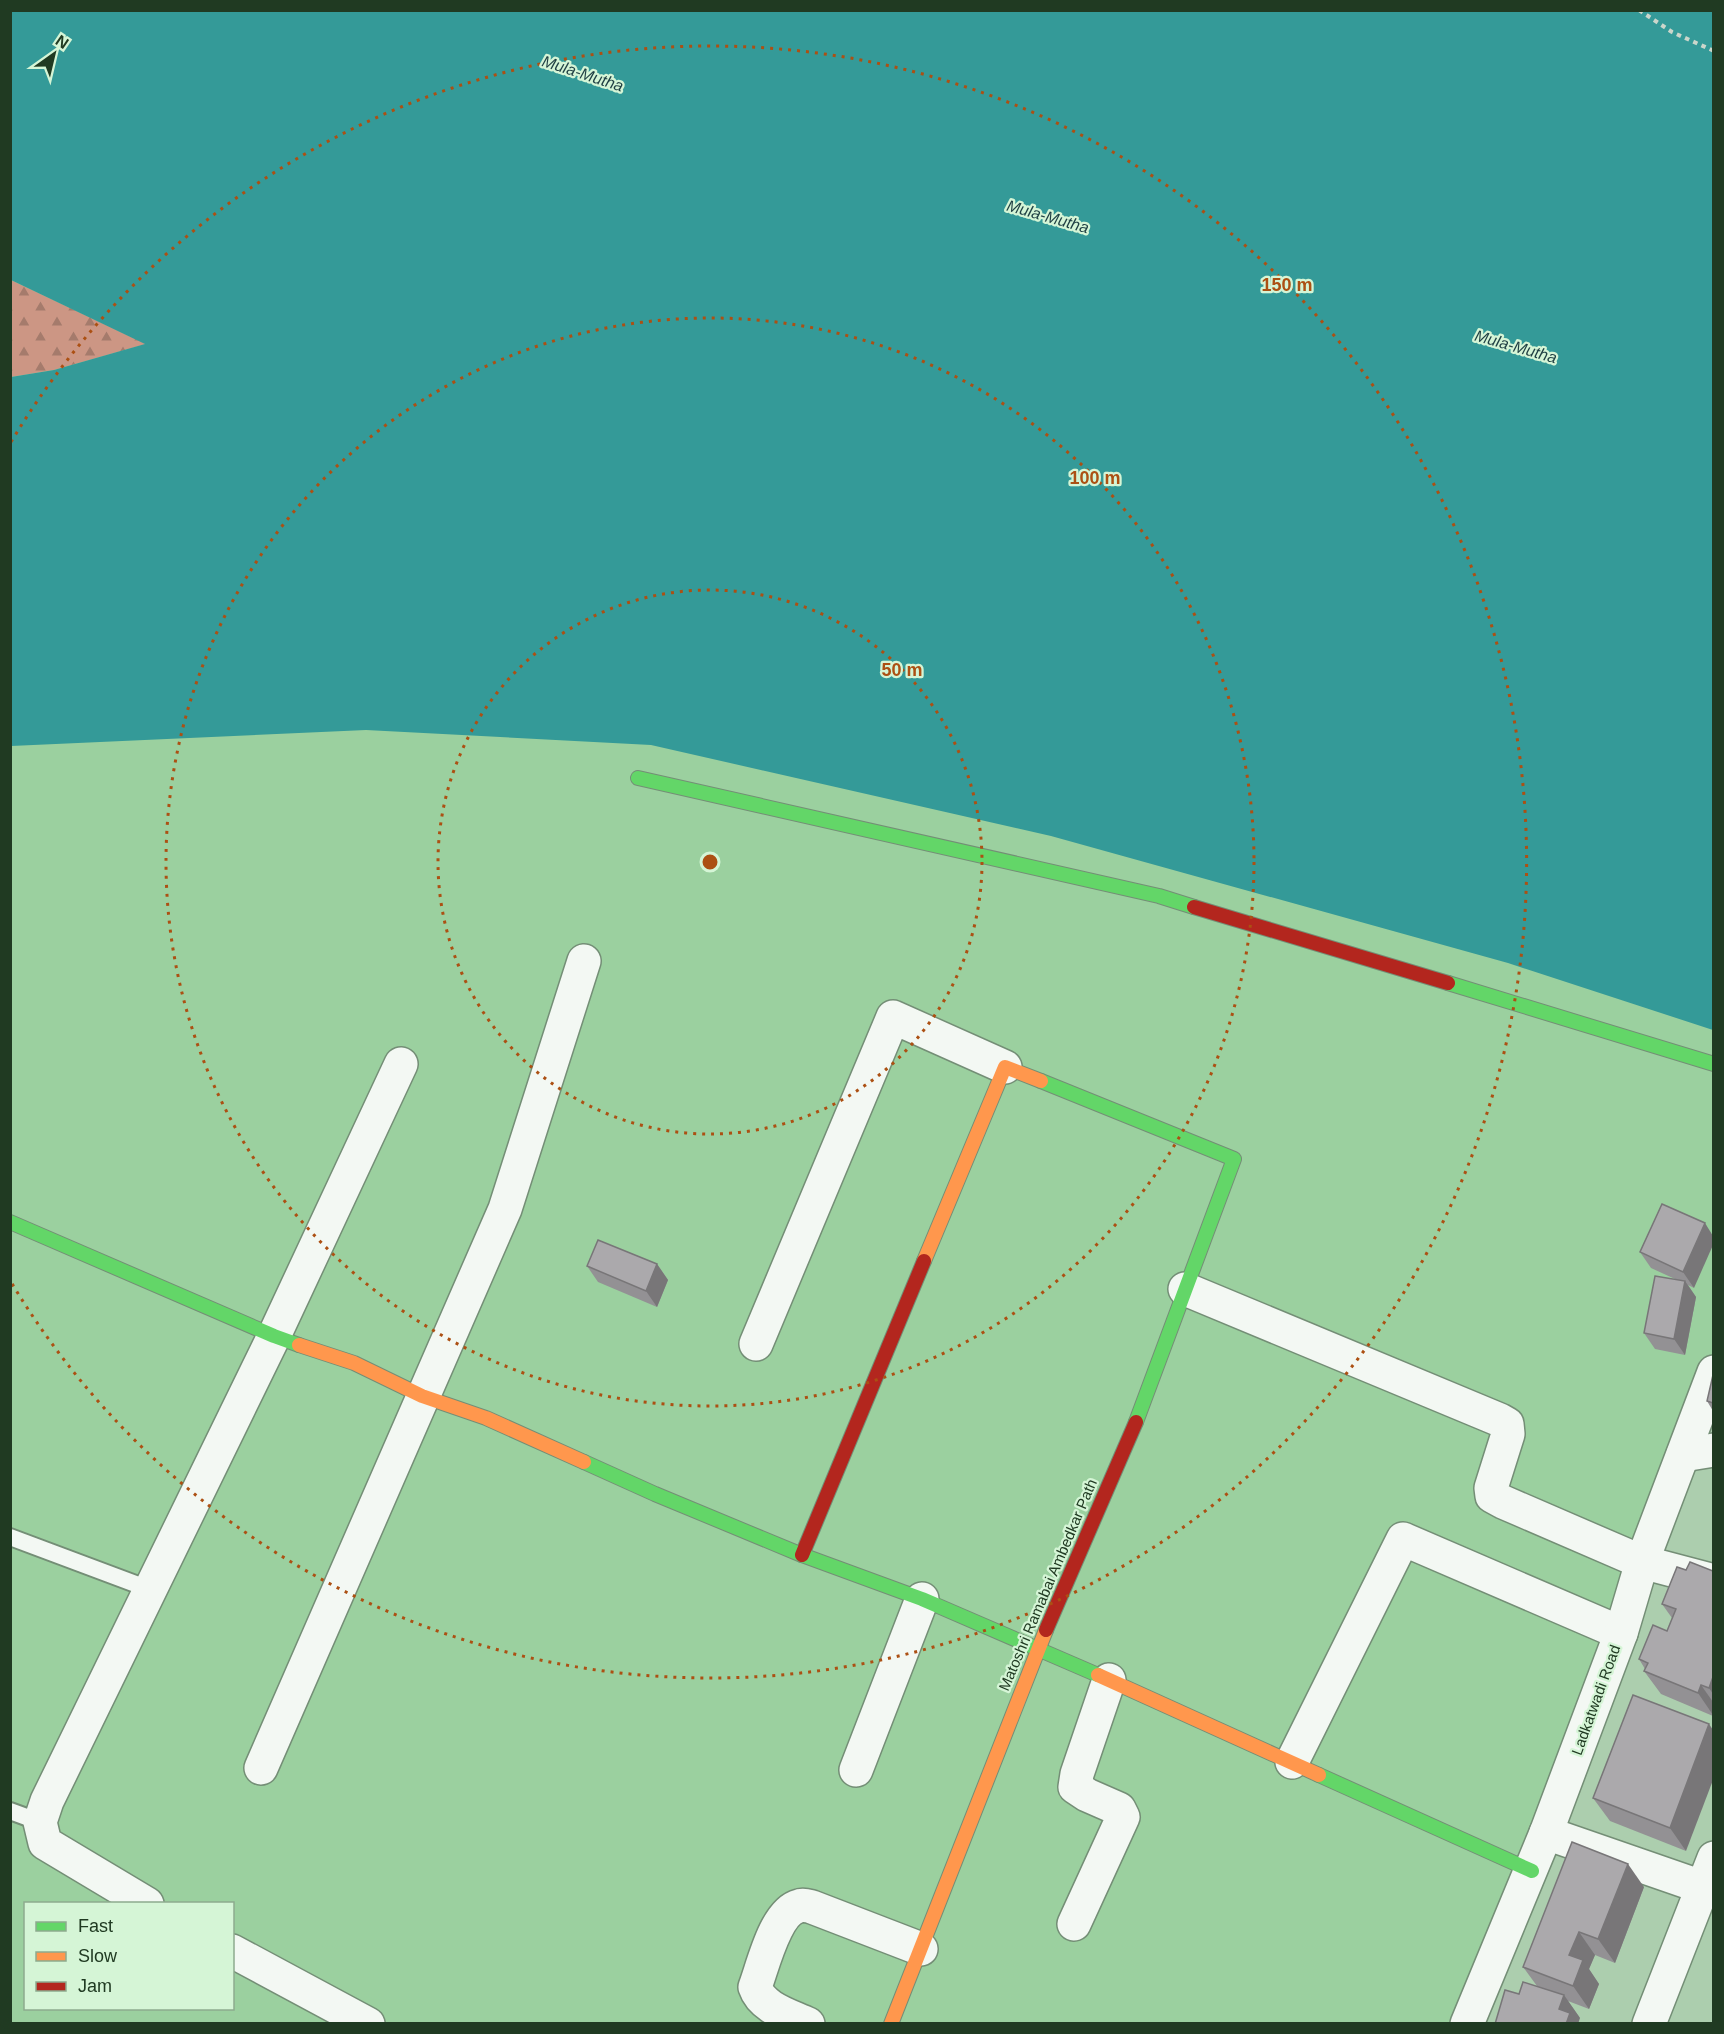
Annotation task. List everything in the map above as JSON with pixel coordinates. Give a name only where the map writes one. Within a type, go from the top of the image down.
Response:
[{"type":"street","points":[[638,778],[1159,896],[1713,1064]]},
{"type":"street","points":[[261,1768],[505,1209],[584,961]]},
{"type":"street","points":[[756,1344],[893,1017],[1005,1067],[802,1555]]},
{"type":"street","points":[[144,1902],[45,1843],[25,1816],[47,1801],[274,1336],[400,1064]]},
{"type":"street","name":"Matoshri Ramabai Ambedkar Path","points":[[891,2024],[1038,1648],[1136,1422],[1234,1159],[1005,1067]]},
{"type":"street","points":[[10,1222],[274,1336],[354,1363],[422,1396],[486,1418],[655,1494],[802,1555],[922,1599],[1038,1648],[1532,1870]]},
{"type":"street","points":[[1185,1289],[1500,1420],[1507,1424],[1508,1434],[1491,1488],[1492,1496],[1642,1562],[1713,1581]]},
{"type":"street","name":"Ladkatwadi Road","points":[[1467,2024],[1532,1870],[1621,1633],[1642,1562],[1698,1453],[1713,1371]]},
{"type":"street","points":[[1292,1762],[1403,1539],[1621,1633]]},
{"type":"street","points":[[856,1770],[922,1599]]},
{"type":"street","points":[[1074,1924],[1123,1817],[1119,1809],[1087,1795],[1076,1787],[1077,1774],[1109,1680]]},
{"type":"street","points":[[1546,1833],[1708,1873],[1649,2024]]},
{"type":"street","points":[[808,2024],[768,2005],[758,1995],[755,1987],[778,1924],[791,1909],[801,1905],[812,1907],[921,1949]]},
{"type":"street","points":[[234,1952],[368,2024]]},
{"type":"lane","points":[[10,1537],[149,1589]]},
{"type":"path","points":[[1639,10],[1671,32],[1713,51]]},
{"type":"shaded area","points":[[11,188],[1713,703],[1713,1414],[1611,1700],[1483,2023],[11,2024]]},
{"type":"green space","points":[[11,280],[146,344],[54,370],[11,377]]},
{"type":"water","name":"Mula-Mutha","points":[[11,10],[1713,11],[1713,1030],[1508,963],[1051,836],[651,745],[366,730],[11,746],[11,377],[54,370],[145,344],[11,280]]},
{"type":"building","points":[[1662,1204],[1705,1223],[1683,1272],[1640,1252]]},
{"type":"building","points":[[598,1240],[657,1264],[646,1291],[587,1266]]},
{"type":"building","points":[[1655,1276],[1685,1281],[1674,1339],[1644,1333]]},
{"type":"building","points":[[1713,1375],[1713,1403],[1707,1401]]},
{"type":"building","points":[[1690,1562],[1713,1571],[1713,1677],[1709,1688],[1701,1685],[1698,1693],[1644,1671],[1648,1663],[1639,1659],[1653,1625],[1667,1631],[1676,1609],[1662,1604],[1677,1567],[1686,1570]]},
{"type":"building","points":[[1633,1695],[1709,1724],[1670,1828],[1593,1798]]},
{"type":"building","points":[[1572,1842],[1628,1864],[1598,1939],[1579,1932],[1569,1955],[1583,1960],[1573,1986],[1523,1967]]},
{"type":"building","points":[[1523,1982],[1564,1995],[1559,2009],[1570,2013],[1566,2024],[1495,2024],[1505,1990],[1519,1994]]},
{"type":"traffic: fast","points":[[638,778],[1159,896],[1194,907]]},
{"type":"traffic: fast","points":[[1448,983],[1714,1064]]},
{"type":"traffic: fast","points":[[1041,1081],[1234,1159],[1136,1422]]},
{"type":"traffic: fast","points":[[10,1222],[299,1345]]},
{"type":"traffic: fast","points":[[584,1462],[802,1555],[922,1599],[1098,1675]]},
{"type":"traffic: fast","points":[[1319,1775],[1532,1871]]},
{"type":"traffic: slow","points":[[924,1261],[1005,1067],[1041,1081]]},
{"type":"traffic: slow","points":[[299,1345],[354,1363],[422,1396],[486,1418],[584,1462]]},
{"type":"traffic: slow","points":[[891,2024],[1046,1630]]},
{"type":"traffic: slow","points":[[1098,1675],[1319,1775]]},
{"type":"traffic: jam","points":[[1194,907],[1448,983]]},
{"type":"traffic: jam","points":[[802,1555],[924,1261]]},
{"type":"traffic: jam","points":[[1046,1630],[1136,1422]]}]
